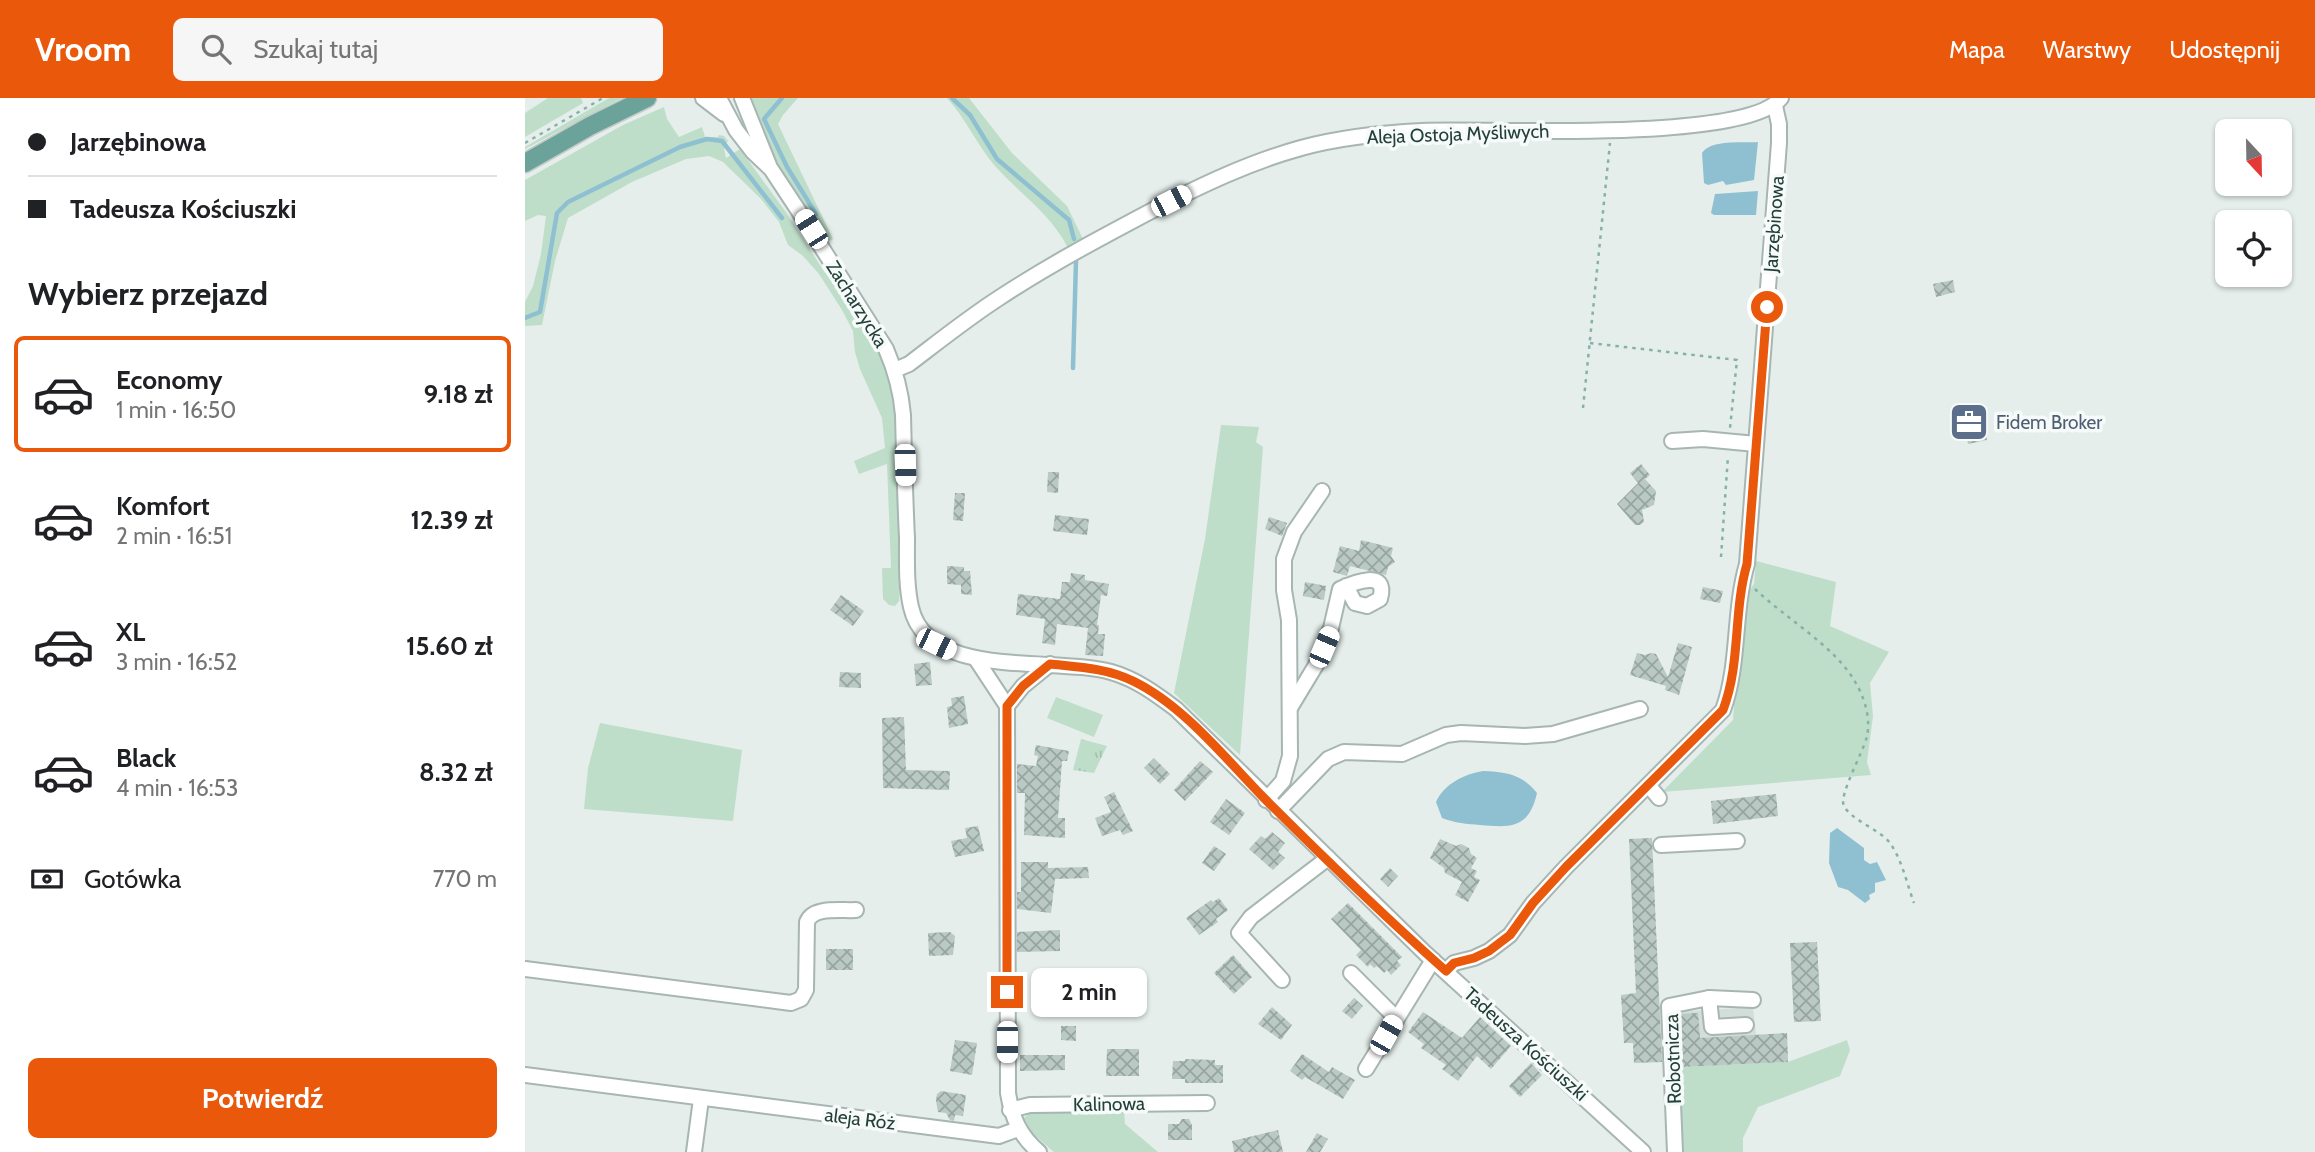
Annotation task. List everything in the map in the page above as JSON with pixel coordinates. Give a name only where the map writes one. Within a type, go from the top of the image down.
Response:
[{"type":"main road","points":[[525,163],[647,98]]},
{"type":"street","points":[[703,98],[728,117]]},
{"type":"street","name":"Zacharzycka","points":[[719,98],[728,117],[753,152],[771,169]]},
{"type":"street","name":"Zacharzycka","points":[[743,99],[771,169],[879,338],[895,370]]},
{"type":"street","name":"Aleja Ostoja Myśliwych","points":[[895,370],[909,364],[996,300],[1086,246],[1205,184],[1290,151],[1365,135],[1425,131],[1680,127],[1735,117],[1778,102]]},
{"type":"street","name":"Jarzębinowa","points":[[1446,971],[1454,963],[1489,951],[1510,935],[1533,903],[1723,710],[1732,687],[1739,595],[1747,564],[1779,143],[1778,102]]},
{"type":"street","name":"Tadeusza Kościuszki","points":[[895,370],[901,388],[903,415],[908,580],[911,609],[921,631],[936,644],[976,659],[1091,668],[1112,672],[1153,692],[1176,709],[1266,800],[1433,960],[1643,1152]]},
{"type":"street","points":[[1672,440],[1703,439],[1756,444]]},
{"type":"street","points":[[1266,800],[1283,781],[1290,756],[1289,620],[1284,590],[1284,559],[1294,532],[1322,491]]},
{"type":"street","points":[[1290,708],[1316,665],[1331,628],[1340,589],[1346,586]]},
{"type":"street","points":[[976,659],[1007,706],[1008,1093],[1010,1110],[1018,1129],[1039,1152]]},
{"type":"street","points":[[1007,706],[1023,686],[1050,664]]},
{"type":"street","points":[[1278,811],[1328,759],[1343,752],[1402,754],[1446,735],[1461,733],[1525,736],[1553,734],[1640,709]]},
{"type":"street","points":[[1649,786],[1659,798]]},
{"type":"street","points":[[1661,845],[1737,841]]},
{"type":"street","points":[[1282,980],[1239,933],[1251,917],[1328,859]]},
{"type":"street","points":[[525,969],[791,1003],[801,999],[806,990],[807,922],[810,916],[816,912],[856,910]]},
{"type":"street","points":[[1366,1069],[1433,960]]},
{"type":"street","points":[[1351,973],[1396,1018]]},
{"type":"street","points":[[1746,1025],[1711,1027],[1709,998],[1753,1000]]},
{"type":"street","name":"Robotnicza","points":[[1675,1152],[1669,1006],[1709,998]]},
{"type":"street","name":"aleja Róż","points":[[525,1075],[999,1136],[1018,1129]]},
{"type":"street","points":[[694,1152],[701,1099]]},
{"type":"street","name":"Kalinowa","points":[[1010,1110],[1030,1105],[1207,1103]]},
{"type":"path","points":[[525,143],[604,98]]},
{"type":"path","points":[[1583,408],[1612,130]]},
{"type":"path","points":[[1590,343],[1737,360],[1721,557]]},
{"type":"path","points":[[1743,577],[1772,606],[1835,657],[1853,678],[1868,715],[1867,734],[1861,756],[1842,797],[1844,807],[1889,841],[1914,903]]},
{"type":"shaded area","points":[[1753,1007],[1756,1035],[1787,1033],[1788,1062],[1680,1067],[1677,1012]]},
{"type":"green space","points":[[548,98],[581,98],[583,103],[525,137],[525,113]]},
{"type":"green space","points":[[609,98],[622,98],[525,149],[525,147]]},
{"type":"green space","points":[[747,98],[798,98],[778,124],[833,239],[826,243],[777,165]]},
{"type":"green space","points":[[947,98],[969,98],[1012,153],[1067,206],[1083,239],[1068,248],[1044,214],[995,166]]},
{"type":"green space","points":[[664,107],[667,119],[679,137],[702,127],[705,137],[719,135],[728,141],[724,148],[726,158],[740,149],[788,215],[825,273],[830,271],[880,356],[892,392],[895,412],[900,584],[899,601],[895,606],[889,605],[883,599],[882,568],[891,568],[887,464],[859,474],[854,461],[885,448],[882,418],[860,369],[853,331],[819,274],[803,256],[788,245],[779,222],[761,199],[723,162],[709,156],[686,159],[632,182],[568,218],[555,261],[542,325],[525,326],[525,302],[533,286],[541,254],[546,216],[538,215],[525,221],[525,180],[623,125]]},
{"type":"green space","points":[[1221,425],[1259,427],[1256,442],[1263,447],[1240,755],[1174,693],[1205,539]]},
{"type":"green space","points":[[1756,561],[1836,582],[1830,626],[1889,652],[1870,683],[1873,716],[1867,762],[1871,775],[1662,792],[1733,720],[1741,601],[1754,584]]},
{"type":"green space","points":[[1056,697],[1103,715],[1094,737],[1047,718]]},
{"type":"green space","points":[[600,723],[742,750],[733,821],[584,809],[588,768]]},
{"type":"green space","points":[[1081,739],[1107,746],[1094,773],[1073,770]]},
{"type":"green space","points":[[1847,1040],[1850,1050],[1840,1076],[1758,1107],[1743,1138],[1743,1152],[1683,1152],[1680,1067],[1788,1062]]},
{"type":"green space","points":[[1124,1110],[1125,1124],[1158,1152],[1054,1152],[1032,1133],[1024,1118],[1032,1111]]},
{"type":"water","points":[[1758,142],[1754,180],[1726,185],[1723,181],[1708,185],[1704,183],[1702,153],[1706,149],[1727,143]]},
{"type":"water","points":[[1758,191],[1756,215],[1711,213],[1715,194]]},
{"type":"water","points":[[1483,771],[1513,775],[1537,793],[1534,805],[1524,819],[1501,826],[1466,824],[1442,818],[1436,802],[1444,790],[1462,777]]},
{"type":"water","points":[[1837,828],[1864,848],[1864,860],[1870,864],[1877,862],[1886,880],[1875,883],[1875,892],[1869,895],[1870,899],[1865,903],[1848,890],[1838,887],[1829,863],[1830,833]]},
{"type":"building","points":[[1953,280],[1955,292],[1936,297],[1933,284]]},
{"type":"building","points":[[1982,412],[1987,440],[1968,444],[1963,416]]},
{"type":"building","points":[[1641,464],[1650,475],[1645,479],[1656,491],[1654,505],[1642,510],[1644,522],[1635,525],[1617,504],[1638,483],[1630,473]]},
{"type":"building","points":[[1048,472],[1059,472],[1058,493],[1047,492]]},
{"type":"building","points":[[955,493],[965,493],[963,521],[953,520]]},
{"type":"building","points":[[1055,515],[1089,519],[1087,535],[1053,531]]},
{"type":"building","points":[[1269,517],[1287,523],[1282,536],[1265,529]]},
{"type":"building","points":[[1361,540],[1393,548],[1391,556],[1395,562],[1388,567],[1386,575],[1350,566],[1347,576],[1333,572],[1340,546],[1359,551]]},
{"type":"building","points":[[947,566],[964,567],[964,571],[970,571],[972,595],[961,594],[961,585],[947,584]]},
{"type":"building","points":[[1071,573],[1085,575],[1085,580],[1109,584],[1107,596],[1101,595],[1097,625],[1098,634],[1105,634],[1103,656],[1085,655],[1088,628],[1057,624],[1055,645],[1042,643],[1045,619],[1016,615],[1018,594],[1060,599],[1062,582],[1070,582]]},
{"type":"building","points":[[1305,582],[1326,586],[1324,600],[1303,596]]},
{"type":"building","points":[[1703,587],[1723,591],[1720,603],[1700,599]]},
{"type":"building","points":[[841,595],[864,611],[853,626],[830,610]]},
{"type":"building","points":[[1678,643],[1692,647],[1679,695],[1665,690],[1666,686],[1630,675],[1637,653],[1651,653],[1656,654],[1668,677]]},
{"type":"building","points":[[930,662],[932,685],[916,686],[914,664]]},
{"type":"building","points":[[840,672],[861,673],[861,688],[839,687]]},
{"type":"building","points":[[964,696],[968,724],[949,728],[947,707],[952,706],[951,698]]},
{"type":"building","points":[[904,717],[906,770],[950,771],[949,790],[883,788],[882,718]]},
{"type":"building","points":[[1036,745],[1069,751],[1067,761],[1062,761],[1058,818],[1065,818],[1065,838],[1024,835],[1025,793],[1017,793],[1017,764],[1036,766]]},
{"type":"building","points":[[1154,758],[1170,774],[1160,784],[1144,768]]},
{"type":"building","points":[[1200,761],[1213,772],[1185,801],[1174,790]]},
{"type":"building","points":[[1114,792],[1133,831],[1123,835],[1120,830],[1102,836],[1095,818],[1111,812],[1104,797]]},
{"type":"building","points":[[1776,794],[1778,816],[1713,824],[1711,801]]},
{"type":"building","points":[[1226,799],[1245,813],[1229,835],[1210,822]]},
{"type":"building","points":[[978,826],[984,851],[955,857],[951,841],[967,838],[965,828]]},
{"type":"building","points":[[1272,832],[1285,843],[1278,852],[1285,858],[1273,870],[1249,849],[1261,836],[1265,839]]},
{"type":"building","points":[[1652,838],[1662,1062],[1634,1063],[1633,1043],[1624,1043],[1621,995],[1636,993],[1629,839]]},
{"type":"building","points":[[1440,839],[1469,848],[1471,854],[1477,858],[1471,868],[1477,871],[1474,877],[1480,880],[1468,902],[1455,895],[1462,882],[1445,873],[1444,868],[1430,858]]},
{"type":"building","points":[[1214,846],[1226,854],[1214,871],[1202,863]]},
{"type":"building","points":[[1021,862],[1048,862],[1048,868],[1088,867],[1089,878],[1055,879],[1051,913],[1017,909],[1017,892],[1021,892]]},
{"type":"building","points":[[1390,868],[1398,876],[1388,887],[1380,879]]},
{"type":"building","points":[[1219,898],[1228,910],[1216,919],[1218,922],[1199,935],[1186,918],[1211,900],[1213,902]]},
{"type":"building","points":[[1348,903],[1402,957],[1397,961],[1401,965],[1391,975],[1387,970],[1384,973],[1377,966],[1374,968],[1370,964],[1368,967],[1356,955],[1361,950],[1331,919]]},
{"type":"building","points":[[1060,930],[1060,951],[1017,952],[1017,932]]},
{"type":"building","points":[[950,932],[955,936],[953,955],[929,956],[928,933]]},
{"type":"building","points":[[1817,942],[1821,1021],[1794,1022],[1790,943]]},
{"type":"building","points":[[826,949],[853,949],[853,970],[826,970]]},
{"type":"building","points":[[1233,955],[1252,977],[1234,994],[1214,973]]},
{"type":"building","points":[[1062,969],[1088,970],[1088,982],[1082,982],[1081,992],[1069,991],[1070,981],[1061,981]]},
{"type":"building","points":[[1354,998],[1363,1006],[1352,1019],[1342,1011]]},
{"type":"building","points":[[1272,1007],[1292,1025],[1281,1040],[1258,1024]]},
{"type":"building","points":[[1423,1012],[1462,1038],[1480,1017],[1511,1046],[1491,1069],[1477,1056],[1458,1081],[1442,1069],[1446,1065],[1421,1048],[1424,1044],[1408,1032]]},
{"type":"building","points":[[1698,1013],[1700,1038],[1787,1033],[1788,1062],[1681,1067],[1679,1014]]},
{"type":"building","points":[[1061,1026],[1076,1026],[1076,1041],[1061,1040]]},
{"type":"building","points":[[955,1040],[977,1043],[972,1075],[950,1071]]},
{"type":"building","points":[[1107,1049],[1139,1049],[1139,1076],[1106,1076]]},
{"type":"building","points":[[1302,1054],[1329,1072],[1332,1067],[1355,1080],[1343,1099],[1305,1077],[1302,1080],[1290,1071]]},
{"type":"building","points":[[1020,1055],[1065,1055],[1065,1070],[1020,1071]]},
{"type":"building","points":[[1215,1060],[1215,1065],[1223,1065],[1223,1083],[1185,1083],[1185,1079],[1172,1079],[1173,1061]]},
{"type":"building","points":[[1531,1063],[1542,1075],[1520,1097],[1509,1086]]},
{"type":"building","points":[[941,1091],[966,1095],[963,1116],[955,1115],[954,1121],[950,1120],[946,1113],[938,1112],[937,1094]]},
{"type":"building","points":[[1182,1119],[1189,1119],[1192,1125],[1192,1140],[1168,1140],[1168,1124],[1179,1124]]},
{"type":"building","points":[[1278,1130],[1283,1152],[1234,1152],[1232,1141]]},
{"type":"building","points":[[1317,1133],[1328,1139],[1320,1152],[1306,1152]]},
{"type":"waterway","points":[[782,98],[764,119],[787,167],[816,214]]},
{"type":"waterway","points":[[952,98],[970,115],[997,159],[1069,220],[1074,239]]},
{"type":"waterway","points":[[525,318],[540,312],[557,213],[568,202],[680,147],[707,139],[722,141],[782,218]]},
{"type":"waterway","points":[[1073,368],[1076,261]]},
{"type":"place","name":"Fidem Broker","points":[[1969,422]]},
{"type":"route","points":[[1007,992],[1007,706],[1023,686],[1050,664],[1112,672],[1153,692],[1176,709],[1266,800],[1446,971],[1454,963],[1489,951],[1510,935],[1533,903],[1566,867],[1723,710],[1732,687],[1739,595],[1747,564],[1767,307]]}]
